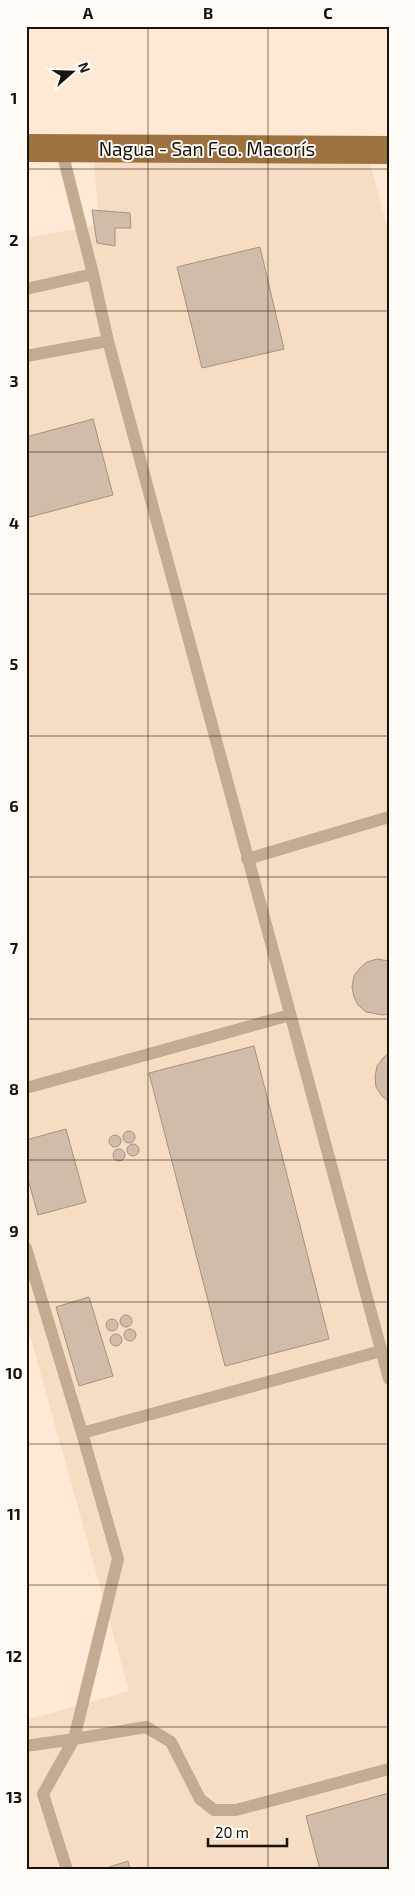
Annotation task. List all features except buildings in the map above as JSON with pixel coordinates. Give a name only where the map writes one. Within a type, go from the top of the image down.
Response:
[{"type":"main road","name":"Nagua - San Fco. Macorís","points":[[26,148],[389,150]]},
{"type":"lane","points":[[61,148],[108,341],[389,1379]]},
{"type":"lane","points":[[26,289],[93,274]]},
{"type":"lane","points":[[26,356],[108,341]]},
{"type":"lane","points":[[247,859],[389,817]]},
{"type":"lane","points":[[26,1088],[290,1015]]},
{"type":"lane","points":[[26,1248],[118,1559],[74,1739],[43,1794],[67,1870]]},
{"type":"lane","points":[[82,1433],[381,1352]]},
{"type":"lane","points":[[26,1746],[146,1727],[171,1742],[200,1799],[214,1810],[236,1810],[389,1769]]},
{"type":"shaded area","points":[[366,149],[389,232],[389,1870],[29,1870],[26,1860],[26,1720],[129,1691],[26,1321],[26,222],[30,237],[99,225],[94,162]]}]
